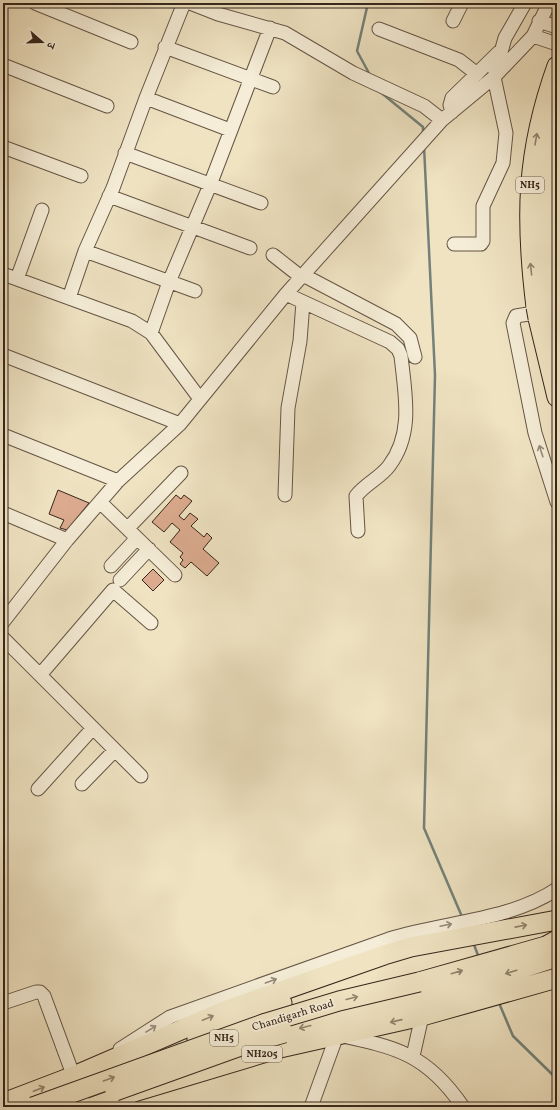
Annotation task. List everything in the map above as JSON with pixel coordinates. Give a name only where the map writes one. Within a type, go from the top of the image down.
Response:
[{"type":"highway","name":"NH5","points":[[557,66],[538,126],[528,207],[529,245],[547,311],[557,334]]},
{"type":"highway","name":"NH5","points":[[557,108],[547,153],[543,226],[547,311],[557,397]]},
{"type":"highway","points":[[3,1103],[74,1076],[227,1010],[410,940],[487,933],[557,920]]},
{"type":"highway","points":[[144,1066],[178,1047],[302,995],[348,978],[487,933]]},
{"type":"highway","points":[[552,953],[556,979]]},
{"type":"highway","name":"Chandigarh Road","points":[[33,1107],[266,1023],[552,953]]},
{"type":"highway","name":"Chandigarh Road","points":[[71,1107],[246,1044],[424,997],[552,953]]},
{"type":"highway","name":"NH205","points":[[93,1107],[190,1075],[280,1048],[428,1014],[556,979]]},
{"type":"street","points":[[35,3],[131,42]]},
{"type":"street","points":[[69,298],[85,251],[110,196],[165,47],[184,3]]},
{"type":"street","points":[[190,3],[219,8],[293,37],[332,62],[367,80],[447,116]]},
{"type":"street","points":[[453,21],[462,3]]},
{"type":"street","points":[[454,244],[481,244],[484,241],[483,206],[502,163],[506,133],[494,77],[500,52],[511,27],[525,3]]},
{"type":"street","points":[[3,622],[67,540],[118,480],[180,424],[286,294],[428,136],[447,116],[494,77],[533,36],[549,3]]},
{"type":"street","points":[[539,21],[557,27]]},
{"type":"street","points":[[151,333],[169,282],[210,185],[249,79],[270,28]]},
{"type":"street","points":[[379,29],[459,60],[477,74]]},
{"type":"street","points":[[533,36],[557,44]]},
{"type":"street","points":[[165,47],[273,87]]},
{"type":"street","points":[[447,116],[452,98],[500,52]]},
{"type":"street","points":[[3,65],[107,106]]},
{"type":"street","points":[[146,98],[230,130]]},
{"type":"street","points":[[3,147],[81,176]]},
{"type":"street","points":[[125,153],[261,203]]},
{"type":"street","points":[[557,172],[557,273]]},
{"type":"street","points":[[110,196],[250,248]]},
{"type":"street","points":[[17,279],[42,210]]},
{"type":"street","points":[[85,251],[195,291]]},
{"type":"street","points":[[273,255],[302,276],[396,324],[410,338],[415,357]]},
{"type":"street","points":[[3,274],[132,321],[151,333],[200,399]]},
{"type":"street","points":[[286,294],[390,342],[398,349],[401,356],[407,412],[404,436],[390,466],[356,496],[358,531]]},
{"type":"street","points":[[285,495],[288,408],[300,341],[303,302]]},
{"type":"street","points":[[547,311],[516,316],[513,324],[535,433],[557,502]]},
{"type":"street","points":[[3,355],[180,424]]},
{"type":"street","points":[[3,435],[118,480]]},
{"type":"street","points":[[128,528],[181,473]]},
{"type":"street","points":[[100,502],[176,575]]},
{"type":"street","points":[[3,513],[67,540]]},
{"type":"street","points":[[111,566],[137,538]]},
{"type":"street","points":[[120,580],[149,549]]},
{"type":"street","points":[[40,675],[113,590],[151,623]]},
{"type":"street","points":[[3,638],[141,776]]},
{"type":"street","points":[[38,789],[93,728]]},
{"type":"street","points":[[82,784],[115,750]]},
{"type":"street","points":[[410,940],[514,910],[557,889]]},
{"type":"street","points":[[3,1002],[40,992],[44,996],[85,1107]]},
{"type":"street","points":[[413,1056],[428,1014]]},
{"type":"street","points":[[311,1107],[337,1034],[383,1044],[413,1056],[428,1066],[444,1081],[463,1107]]},
{"type":"building","points":[[58,490],[89,503],[67,530],[60,528],[64,520],[49,514]]},
{"type":"building","points":[[176,495],[181,499],[184,495],[192,501],[179,516],[184,520],[190,513],[198,519],[191,526],[204,537],[207,533],[212,538],[203,549],[219,563],[207,576],[191,562],[185,568],[180,564],[183,560],[180,557],[183,553],[170,542],[180,530],[172,523],[164,532],[152,522]]},
{"type":"building","points":[[153,569],[164,580],[153,591],[142,580]]},
{"type":"waterway","points":[[368,3],[357,51],[370,75]]},
{"type":"waterway","points":[[379,91],[423,127],[423,133]]},
{"type":"waterway","points":[[424,146],[435,375],[424,828],[463,919]]},
{"type":"waterway","points":[[473,942],[479,958]]},
{"type":"waterway","points":[[499,1003],[513,1036],[557,1079]]}]
